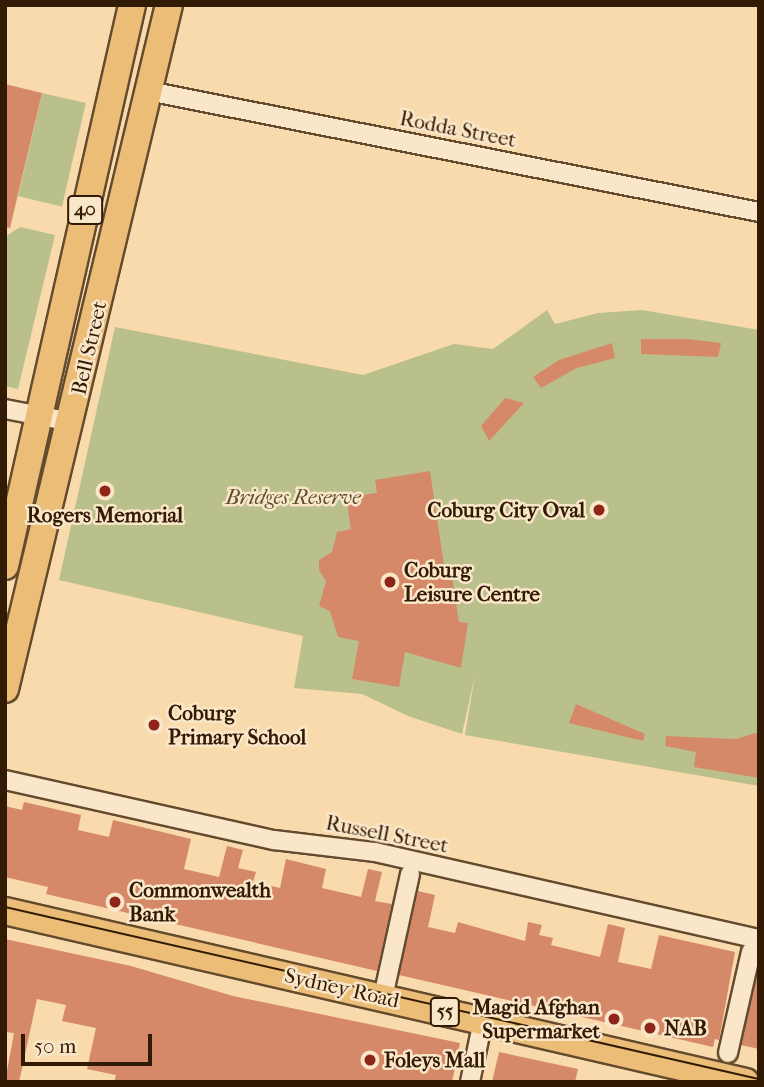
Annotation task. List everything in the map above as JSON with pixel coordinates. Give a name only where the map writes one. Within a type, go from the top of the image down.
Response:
[{"type":"highway","name":"Bell Street","points":[[5,566],[37,415],[132,5]]},
{"type":"highway","name":"Bell Street","points":[[5,689],[169,5]]},
{"type":"highway","points":[[5,573],[32,577]]},
{"type":"highway","name":"Sydney Road","points":[[10,911],[747,1082]]},
{"type":"street","name":"Rodda Street","points":[[148,92],[759,212]]},
{"type":"street","points":[[5,409],[71,422]]},
{"type":"street","name":"Russell Street","points":[[5,780],[274,840],[327,843],[375,852],[755,945]]},
{"type":"street","points":[[383,997],[410,874]]},
{"type":"street","points":[[727,1053],[755,945]]},
{"type":"street","points":[[470,1082],[483,1021]]},
{"type":"green space","points":[[42,93],[86,103],[62,206],[18,196]]},
{"type":"green space","points":[[20,227],[55,235],[18,389],[5,386],[5,237]]},
{"type":"green space","name":"Bridges Reserve","points":[[547,310],[555,324],[598,313],[642,310],[759,330],[759,786],[465,735],[475,675],[462,734],[408,716],[362,694],[294,688],[303,636],[59,580],[115,327],[363,375],[454,344],[493,349]]},
{"type":"building","points":[[5,84],[42,93],[10,228],[5,227]]},
{"type":"building","points":[[641,339],[687,339],[721,343],[718,357],[641,354]]},
{"type":"building","points":[[612,343],[615,358],[577,368],[541,388],[533,377],[559,360]]},
{"type":"building","points":[[505,398],[524,403],[489,441],[481,426]]},
{"type":"building","name":"Coburg Leisure Centre","points":[[430,471],[444,565],[450,564],[459,622],[468,623],[461,668],[405,652],[399,687],[352,679],[359,641],[338,637],[330,611],[319,606],[326,581],[319,570],[319,560],[332,552],[337,532],[351,529],[346,497],[377,493],[375,480]]},
{"type":"building","points":[[576,704],[645,734],[643,741],[569,723]]},
{"type":"building","points":[[759,732],[759,778],[694,767],[696,752],[665,746],[666,736],[736,739]]},
{"type":"building","points":[[24,802],[81,815],[78,830],[109,837],[113,820],[191,839],[184,869],[219,877],[227,846],[243,850],[238,868],[256,872],[253,882],[280,888],[286,859],[326,869],[322,888],[361,897],[368,869],[382,872],[375,901],[392,904],[377,971],[46,894],[48,887],[5,877],[5,806],[22,810]]},
{"type":"building","points":[[418,891],[435,895],[428,927],[455,933],[458,922],[525,941],[528,922],[542,925],[539,935],[553,938],[551,945],[600,957],[608,924],[625,928],[618,962],[651,969],[659,935],[735,952],[719,1040],[715,1039],[713,1047],[399,975]]},
{"type":"building","points":[[5,939],[131,966],[233,996],[460,1043],[452,1082],[114,1082],[116,1075],[87,1069],[96,1028],[62,1021],[66,1005],[37,999],[19,1082],[5,1082],[14,1033],[5,1032]]},
{"type":"building","points":[[757,976],[759,977],[759,1049],[741,1045]]},
{"type":"building","points":[[499,1052],[578,1069],[575,1082],[492,1082]]},
{"type":"tram line","points":[[5,907],[759,1079]]},
{"type":"place","name":"Rogers Memorial","points":[[105,491]]},
{"type":"place","name":"Coburg City Oval","points":[[599,510]]},
{"type":"place","name":"Coburg Leisure Centre","points":[[390,582]]},
{"type":"place","name":"Coburg Primary School","points":[[154,725]]},
{"type":"place","name":"Commonwealth Bank","points":[[115,902]]},
{"type":"place","name":"Magid Afghan Supermarket","points":[[614,1019]]},
{"type":"place","name":"NAB","points":[[650,1028]]},
{"type":"place","name":"Foleys Mall","points":[[370,1060]]}]
